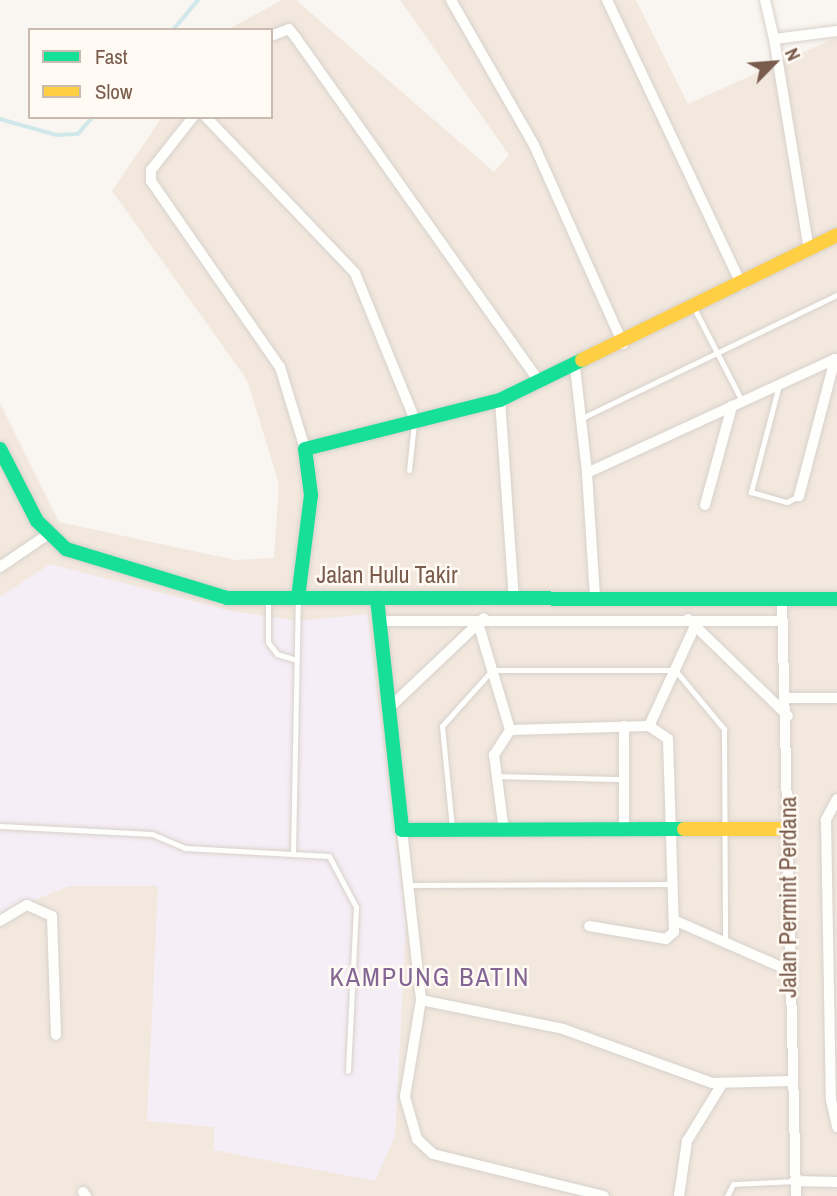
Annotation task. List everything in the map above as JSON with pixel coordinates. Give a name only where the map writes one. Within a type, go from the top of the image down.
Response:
[{"type":"street","points":[[451,0],[534,145],[624,345]]},
{"type":"street","points":[[607,0],[742,285]]},
{"type":"street","points":[[765,0],[774,39],[809,250]]},
{"type":"street","points":[[273,35],[289,29],[296,37],[540,383]]},
{"type":"street","points":[[774,39],[837,31]]},
{"type":"street","points":[[191,119],[151,170],[151,181],[280,367],[305,449],[311,495],[299,598]]},
{"type":"street","points":[[208,119],[355,273],[415,420]]},
{"type":"street","points":[[305,449],[500,400],[624,345],[837,235]]},
{"type":"street","points":[[587,473],[836,355]]},
{"type":"street","points":[[799,496],[836,355]]},
{"type":"street","points":[[575,367],[587,473],[594,598]]},
{"type":"street","points":[[500,400],[514,598]]},
{"type":"street","points":[[705,505],[737,404]]},
{"type":"street","name":"Jalan Hulu Takir","points":[[0,449],[6,472],[47,535],[79,556],[227,598],[837,599]]},
{"type":"street","points":[[0,567],[47,535]]},
{"type":"street","points":[[377,598],[421,1000],[405,1097],[417,1139],[433,1154],[604,1196]]},
{"type":"street","name":"Jalan Permint Perdana","points":[[782,598],[788,716],[788,970],[796,1196]]},
{"type":"street","points":[[379,621],[782,621]]},
{"type":"street","points":[[481,621],[510,730],[494,755],[504,831]]},
{"type":"street","points":[[388,709],[481,621]]},
{"type":"street","points":[[649,726],[675,670],[692,623]]},
{"type":"street","points":[[692,623],[788,716]]},
{"type":"street","points":[[787,698],[837,698]]},
{"type":"street","points":[[624,726],[624,831]]},
{"type":"street","points":[[510,730],[649,726],[673,749],[671,831],[676,921],[666,939],[589,926]]},
{"type":"street","points":[[837,799],[827,820],[833,972],[831,1100],[837,1127]]},
{"type":"street","points":[[402,830],[787,829]]},
{"type":"street","points":[[0,921],[27,905],[52,916],[55,1035]]},
{"type":"street","points":[[676,921],[788,970]]},
{"type":"street","points":[[421,1000],[563,1029],[722,1084],[791,1081]]},
{"type":"street","points":[[679,1196],[687,1140],[722,1084]]},
{"type":"street","points":[[794,1181],[837,1182]]},
{"type":"lane","points":[[580,419],[715,351],[837,295]]},
{"type":"lane","points":[[694,308],[737,404]]},
{"type":"lane","points":[[780,382],[751,492],[788,502],[799,496]]},
{"type":"lane","points":[[410,470],[415,420]]},
{"type":"lane","points":[[268,598],[268,642],[277,654],[297,660]]},
{"type":"lane","points":[[293,853],[299,598]]},
{"type":"lane","points":[[452,831],[442,726],[492,670],[675,670],[724,729],[725,942]]},
{"type":"lane","points":[[497,776],[624,779]]},
{"type":"lane","points":[[0,826],[152,834],[185,848],[329,856],[352,891],[348,1071]]},
{"type":"lane","points":[[409,885],[675,884]]},
{"type":"lane","points":[[727,1196],[733,1184],[794,1181]]},
{"type":"shaded area","points":[[282,0],[296,0],[494,172],[509,155],[400,0],[636,0],[688,104],[837,37],[837,1196],[0,1196],[0,403],[59,522],[235,560],[274,558],[279,484],[247,380],[112,191],[161,119],[273,119],[273,28],[231,28]]},
{"type":"shaded area","points":[[50,564],[231,611],[298,621],[367,614],[406,924],[395,1136],[375,1181],[214,1150],[214,1127],[147,1121],[158,886],[69,886],[0,914],[0,597]]},
{"type":"waterway","points":[[175,28],[198,0]]},
{"type":"waterway","points":[[0,119],[57,135],[78,134],[91,119]]},
{"type":"traffic: fast","points":[[298,598],[311,495],[305,449],[500,400],[582,360]]},
{"type":"traffic: fast","points":[[0,449],[37,521],[66,549],[227,598],[837,599]]},
{"type":"traffic: fast","points":[[377,598],[402,830],[684,829]]},
{"type":"traffic: slow","points":[[582,360],[837,235]]},
{"type":"traffic: slow","points":[[684,829],[787,829]]},
{"type":"district","name":"KAMPUNG BATIN","points":[[430,977]]}]
